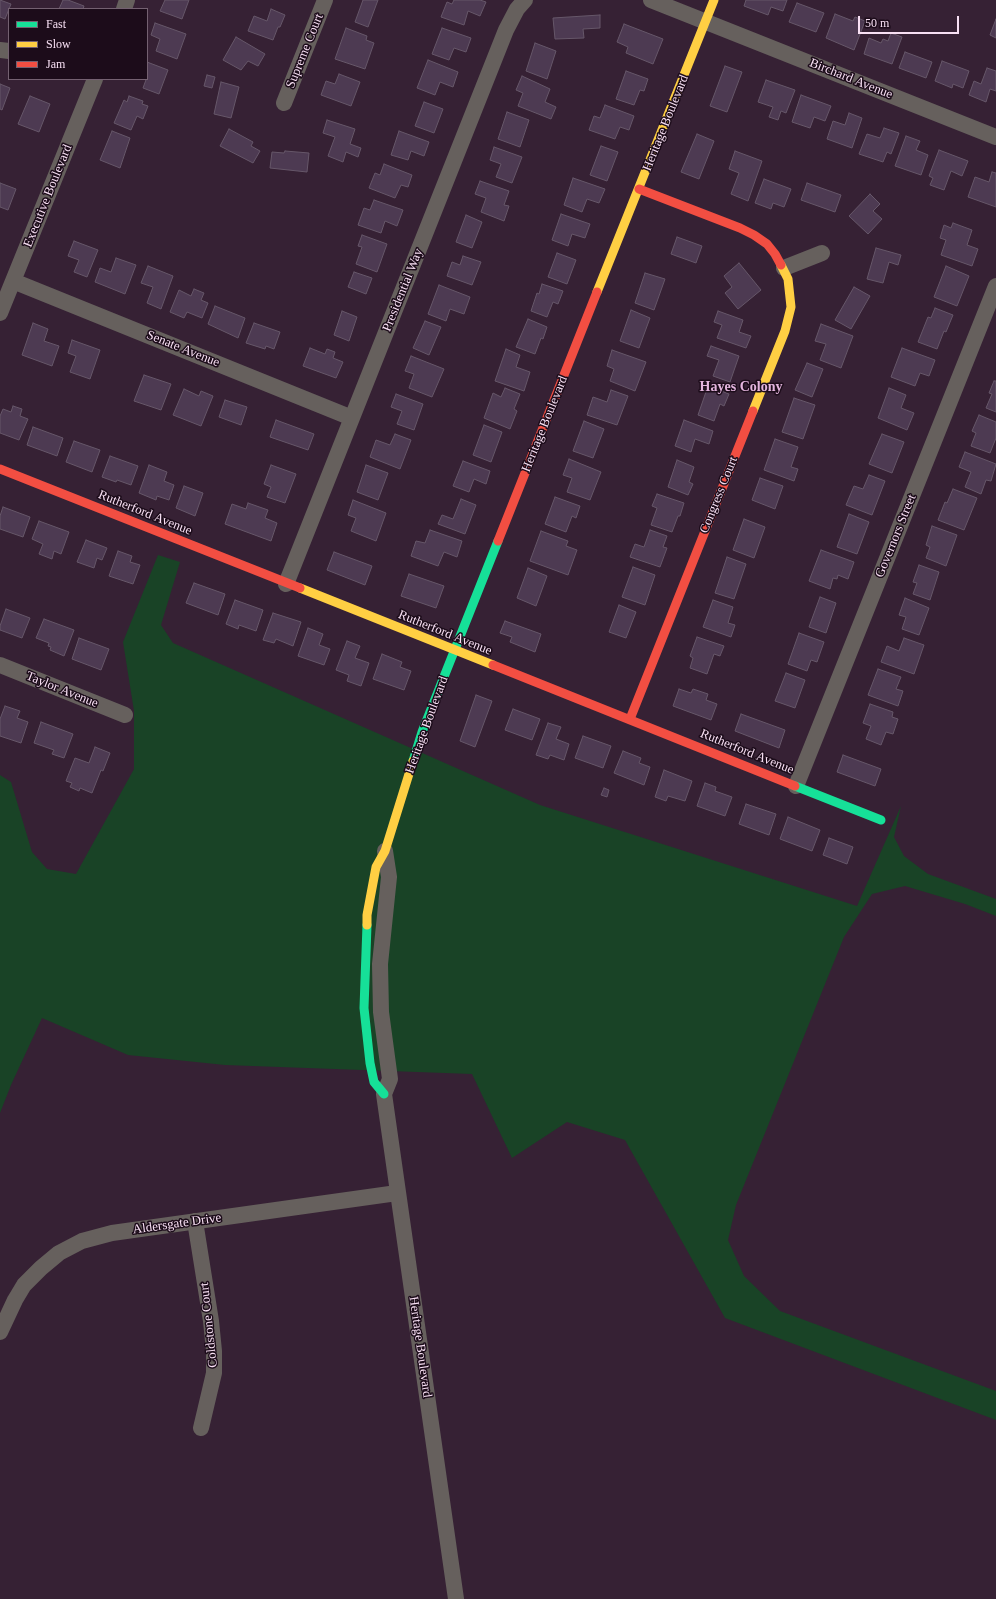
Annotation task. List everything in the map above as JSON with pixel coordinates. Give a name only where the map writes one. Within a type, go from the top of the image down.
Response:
[{"type":"street","name":"Supreme Court","points":[[284,103],[325,0]]},
{"type":"street","name":"Presidential Way","points":[[286,584],[506,30],[517,9],[526,0]]},
{"type":"street","points":[[651,0],[706,22]]},
{"type":"street","name":"Heritage Boulevard","points":[[456,1599],[384,1094],[390,1080],[381,1012],[380,964],[389,877],[385,851],[422,732],[714,0]]},
{"type":"street","name":"Birchard Avenue","points":[[706,22],[996,137]]},
{"type":"street","name":"Executive Boulevard","points":[[0,313],[95,80]]},
{"type":"street","name":"Congress Court","points":[[630,719],[785,331],[790,314],[791,293],[784,268],[776,254],[754,235],[640,188]]},
{"type":"street","points":[[784,268],[822,252]]},
{"type":"street","name":"Senate Avenue","points":[[13,281],[352,418]]},
{"type":"street","name":"Governors Street","points":[[796,786],[996,286]]},
{"type":"street","name":"Rutherford Avenue","points":[[0,469],[882,820]]},
{"type":"street","name":"Taylor Avenue","points":[[0,665],[125,715]]},
{"type":"street","name":"Aldersgate Drive","points":[[0,1332],[24,1285],[59,1253],[82,1241],[112,1233],[397,1193]]},
{"type":"street","name":"Coldstone Court","points":[[195,1221],[211,1321],[214,1351],[214,1373],[201,1428]]},
{"type":"green space","points":[[158,555],[180,562],[161,625],[173,643],[540,805],[857,906],[901,806],[894,837],[904,856],[928,874],[996,899],[996,916],[965,904],[905,886],[872,894],[844,937],[736,1205],[728,1240],[744,1276],[780,1311],[996,1391],[996,1420],[725,1318],[625,1140],[567,1122],[512,1158],[472,1074],[225,1065],[128,1055],[42,1018],[11,1085],[0,1113],[0,775],[11,782],[32,852],[47,869],[76,874],[134,769],[134,711],[123,642]]},
{"type":"building","points":[[0,0],[11,4],[8,8],[5,19],[0,17]]},
{"type":"building","points":[[63,0],[68,0],[84,6],[83,8],[59,8]]},
{"type":"building","points":[[165,0],[189,0],[182,19],[160,11]]},
{"type":"building","points":[[363,0],[378,0],[368,27],[355,22]]},
{"type":"building","points":[[454,0],[480,0],[486,2],[480,16],[468,11],[464,25],[441,17],[447,2],[452,4]]},
{"type":"building","points":[[746,0],[787,0],[783,11],[771,7],[768,15],[744,6]]},
{"type":"building","points":[[797,3],[824,13],[816,32],[789,22]]},
{"type":"building","points":[[271,9],[285,15],[273,40],[248,31],[254,16],[267,21]]},
{"type":"building","points":[[835,14],[853,21],[855,17],[865,21],[854,50],[826,38]]},
{"type":"building","points":[[600,15],[600,28],[583,29],[584,38],[555,39],[553,18]]},
{"type":"building","points":[[996,19],[996,38],[990,35]]},
{"type":"building","points":[[155,23],[186,34],[177,59],[156,51],[160,39],[151,35]]},
{"type":"building","points":[[624,24],[663,39],[653,64],[626,53],[628,47],[617,42]]},
{"type":"building","points":[[346,28],[367,36],[366,40],[374,43],[365,69],[335,59]]},
{"type":"building","points":[[442,28],[471,38],[466,52],[454,48],[449,60],[432,54]]},
{"type":"building","points":[[891,33],[902,37],[892,64],[864,54],[869,38],[881,43],[883,39],[888,41]]},
{"type":"building","points":[[236,37],[265,54],[258,66],[248,61],[241,70],[223,60]]},
{"type":"building","points":[[535,43],[556,51],[547,79],[526,71]]},
{"type":"building","points":[[905,52],[932,62],[926,78],[899,68]]},
{"type":"building","points":[[428,60],[458,72],[453,87],[440,82],[435,95],[417,88]]},
{"type":"building","points":[[942,61],[969,71],[963,88],[953,84],[952,88],[935,81]]},
{"type":"building","points":[[148,62],[168,70],[159,94],[143,88],[146,80],[148,80]]},
{"type":"building","points":[[725,66],[742,72],[727,112],[710,106]]},
{"type":"building","points":[[987,68],[996,71],[996,91],[990,89],[986,102],[969,95],[974,81],[981,84]]},
{"type":"building","points":[[626,71],[648,79],[644,91],[640,90],[634,105],[616,99]]},
{"type":"building","points":[[339,74],[360,82],[351,106],[321,95],[326,81],[335,84]]},
{"type":"building","points":[[207,75],[215,77],[212,88],[204,86]]},
{"type":"building","points":[[522,76],[550,89],[545,102],[556,107],[551,119],[518,106],[523,93],[516,90]]},
{"type":"building","points":[[766,80],[795,90],[786,113],[781,111],[778,120],[769,117],[773,107],[758,102]]},
{"type":"building","points":[[221,82],[239,87],[231,118],[214,114]]},
{"type":"building","points":[[0,84],[10,88],[2,110],[0,109]]},
{"type":"building","points":[[801,95],[831,106],[825,121],[814,117],[810,128],[792,122]]},
{"type":"building","points":[[30,96],[50,104],[39,132],[18,124]]},
{"type":"building","points":[[129,96],[143,101],[142,104],[148,106],[143,119],[137,116],[131,130],[114,123],[124,100],[127,102]]},
{"type":"building","points":[[424,102],[443,109],[434,133],[415,126]]},
{"type":"building","points":[[605,105],[634,116],[629,130],[620,127],[615,139],[589,130],[594,116],[600,118]]},
{"type":"building","points":[[507,112],[529,120],[520,147],[498,139]]},
{"type":"building","points":[[849,113],[862,118],[852,148],[827,139],[833,121],[845,125]]},
{"type":"building","points":[[327,120],[355,129],[350,144],[361,148],[358,157],[346,152],[343,162],[328,156],[335,137],[323,133]]},
{"type":"building","points":[[884,128],[899,133],[891,154],[887,152],[883,162],[859,154],[867,134],[880,138]]},
{"type":"building","points":[[229,129],[253,142],[251,146],[260,151],[253,163],[220,146]]},
{"type":"building","points":[[112,131],[130,138],[120,168],[100,160]]},
{"type":"building","points":[[399,131],[429,142],[424,156],[411,151],[408,160],[391,155]]},
{"type":"building","points":[[697,134],[714,141],[699,179],[681,172]]},
{"type":"building","points":[[906,136],[920,141],[916,150],[928,155],[921,175],[895,166]]},
{"type":"building","points":[[601,146],[618,152],[607,181],[590,175]]},
{"type":"building","points":[[494,147],[522,157],[512,183],[496,177],[501,164],[490,160]]},
{"type":"building","points":[[939,150],[968,161],[962,176],[951,171],[944,190],[930,185],[933,178],[929,176]]},
{"type":"building","points":[[285,151],[309,153],[307,172],[270,168],[272,152],[284,153]]},
{"type":"building","points":[[735,151],[762,161],[748,201],[731,194],[739,173],[729,169]]},
{"type":"building","points":[[384,164],[412,175],[408,187],[401,185],[395,198],[369,188],[375,173],[380,175]]},
{"type":"building","points":[[992,172],[996,173],[996,207],[968,197],[975,177],[989,182]]},
{"type":"building","points":[[573,178],[605,189],[599,203],[587,199],[582,212],[564,205]]},
{"type":"building","points":[[764,179],[791,189],[784,207],[773,203],[771,209],[755,203]]},
{"type":"building","points":[[480,181],[509,191],[504,205],[509,206],[504,221],[481,212],[486,198],[475,194]]},
{"type":"building","points":[[0,183],[16,189],[8,210],[0,207]]},
{"type":"building","points":[[807,183],[841,195],[835,212],[801,200]]},
{"type":"building","points":[[870,194],[880,204],[873,211],[882,219],[868,234],[849,216]]},
{"type":"building","points":[[374,200],[403,210],[397,226],[385,221],[381,233],[358,225],[364,208],[370,210]]},
{"type":"building","points":[[561,214],[590,224],[585,238],[572,234],[568,246],[552,240]]},
{"type":"building","points":[[466,215],[482,222],[472,248],[456,242]]},
{"type":"building","points":[[953,223],[972,230],[967,245],[978,249],[972,266],[941,255],[946,240],[940,238],[944,225],[951,228]]},
{"type":"building","points":[[362,235],[387,244],[377,272],[356,264],[362,247],[358,246]]},
{"type":"building","points":[[677,237],[702,246],[696,263],[671,254]]},
{"type":"building","points":[[74,241],[98,250],[87,277],[74,272],[79,260],[68,256]]},
{"type":"building","points":[[876,248],[901,255],[898,265],[889,262],[883,283],[867,279]]},
{"type":"building","points":[[557,253],[576,260],[567,284],[548,277]]},
{"type":"building","points":[[463,256],[481,262],[472,285],[447,276],[452,262],[460,265]]},
{"type":"building","points":[[116,258],[136,265],[125,294],[95,282],[100,268],[111,272]]},
{"type":"building","points":[[739,263],[761,290],[738,309],[725,293],[732,287],[724,276]]},
{"type":"building","points":[[148,266],[173,276],[161,309],[147,303],[153,287],[141,283]]},
{"type":"building","points":[[946,266],[969,276],[957,306],[934,297]]},
{"type":"building","points":[[354,272],[372,278],[366,294],[348,287]]},
{"type":"building","points":[[645,273],[665,279],[654,310],[635,303]]},
{"type":"building","points":[[542,284],[563,291],[558,304],[553,302],[547,317],[531,311],[537,293],[539,294]]},
{"type":"building","points":[[439,285],[470,297],[464,314],[450,309],[446,321],[428,314]]},
{"type":"building","points":[[854,287],[870,296],[851,329],[835,320]]},
{"type":"building","points":[[194,289],[204,293],[201,300],[208,303],[202,318],[187,312],[184,318],[170,312],[179,290],[191,296]]},
{"type":"building","points":[[215,306],[245,318],[238,338],[208,324]]},
{"type":"building","points":[[935,308],[953,315],[946,332],[944,331],[937,349],[918,342],[928,317],[931,318]]},
{"type":"building","points":[[631,310],[650,318],[639,348],[620,341]]},
{"type":"building","points":[[342,311],[357,317],[349,341],[334,335]]},
{"type":"building","points":[[718,311],[743,320],[739,332],[751,336],[746,348],[717,338],[722,325],[714,322]]},
{"type":"building","points":[[528,319],[547,327],[543,339],[541,338],[535,354],[516,347]]},
{"type":"building","points":[[425,321],[441,327],[429,355],[413,348]]},
{"type":"building","points":[[33,323],[48,329],[44,341],[59,346],[52,366],[22,355]]},
{"type":"building","points":[[254,323],[280,332],[274,349],[266,346],[265,349],[246,343]]},
{"type":"building","points":[[821,324],[853,336],[841,368],[820,360],[826,344],[815,341]]},
{"type":"building","points":[[72,340],[100,350],[90,379],[70,372],[76,356],[68,353]]},
{"type":"building","points":[[711,346],[739,356],[730,382],[713,376],[719,360],[707,356]]},
{"type":"building","points":[[310,348],[325,354],[327,349],[335,352],[333,358],[343,362],[336,378],[303,366]]},
{"type":"building","points":[[902,348],[935,360],[929,376],[920,373],[915,386],[891,377]]},
{"type":"building","points":[[506,349],[520,355],[516,367],[530,372],[524,391],[495,381]]},
{"type":"building","points":[[612,350],[646,362],[635,391],[610,381],[614,369],[607,366]]},
{"type":"building","points":[[411,356],[444,369],[432,397],[409,388],[414,374],[405,371]]},
{"type":"building","points":[[807,363],[823,369],[812,397],[795,390]]},
{"type":"building","points":[[144,375],[171,384],[161,410],[134,401]]},
{"type":"building","points":[[994,381],[996,381],[996,412],[986,408],[992,394],[989,393]]},
{"type":"building","points":[[708,386],[729,394],[724,406],[720,404],[714,421],[698,415]]},
{"type":"building","points":[[505,388],[520,394],[514,409],[517,411],[510,429],[484,418],[493,393],[501,397]]},
{"type":"building","points":[[889,388],[906,395],[901,408],[914,413],[907,430],[878,418]]},
{"type":"building","points":[[184,389],[199,396],[201,391],[213,396],[201,426],[173,415]]},
{"type":"building","points":[[611,390],[628,396],[617,425],[587,415],[593,397],[607,402]]},
{"type":"building","points":[[396,394],[423,404],[414,430],[397,424],[402,411],[391,407]]},
{"type":"building","points":[[794,398],[815,405],[803,439],[782,432]]},
{"type":"building","points":[[225,400],[247,407],[241,425],[219,417]]},
{"type":"building","points":[[13,406],[22,409],[20,416],[28,419],[19,440],[0,433],[0,416],[3,409],[11,412]]},
{"type":"building","points":[[979,415],[996,422],[996,438],[990,453],[971,446],[976,433],[972,431]]},
{"type":"building","points":[[276,420],[314,434],[308,450],[270,437]]},
{"type":"building","points":[[684,420],[713,431],[709,444],[695,439],[691,452],[675,446]]},
{"type":"building","points":[[584,421],[604,429],[593,458],[573,451]]},
{"type":"building","points":[[484,425],[502,432],[491,462],[473,455]]},
{"type":"building","points":[[33,427],[63,438],[57,456],[27,445]]},
{"type":"building","points":[[395,434],[411,440],[400,469],[370,457],[376,440],[390,445]]},
{"type":"building","points":[[882,434],[904,442],[892,473],[869,464]]},
{"type":"building","points":[[775,439],[798,447],[791,467],[798,469],[794,481],[764,470]]},
{"type":"building","points":[[74,441],[100,450],[92,472],[66,462]]},
{"type":"building","points":[[965,452],[996,464],[991,481],[986,480],[981,494],[965,487],[971,472],[959,467]]},
{"type":"building","points":[[110,456],[138,466],[131,485],[102,477]]},
{"type":"building","points":[[569,459],[601,472],[590,500],[567,492],[572,478],[563,475]]},
{"type":"building","points":[[677,460],[694,467],[689,482],[693,484],[688,495],[668,487]]},
{"type":"building","points":[[463,461],[490,471],[486,484],[474,479],[469,492],[453,486]]},
{"type":"building","points":[[149,465],[167,472],[164,481],[174,485],[169,500],[157,496],[156,500],[139,493]]},
{"type":"building","points":[[271,465],[296,474],[285,503],[267,497],[271,487],[264,484]]},
{"type":"building","points":[[366,465],[388,473],[378,500],[357,492]]},
{"type":"building","points":[[869,475],[885,481],[872,515],[846,505],[854,486],[863,489]]},
{"type":"building","points":[[760,478],[783,486],[775,509],[752,500]]},
{"type":"building","points":[[184,486],[203,493],[195,516],[176,508]]},
{"type":"building","points":[[953,489],[977,498],[964,530],[938,520],[945,502],[947,503]]},
{"type":"building","points":[[657,494],[684,503],[680,516],[678,516],[672,532],[651,525],[657,508],[652,506]]},
{"type":"building","points":[[555,497],[580,506],[576,518],[572,516],[566,532],[545,524]]},
{"type":"building","points":[[461,499],[476,505],[465,534],[438,524],[442,515],[453,519]]},
{"type":"building","points":[[353,500],[386,513],[376,541],[351,531],[356,518],[348,515]]},
{"type":"building","points":[[248,503],[268,510],[265,518],[277,523],[271,541],[225,524],[232,504],[246,509]]},
{"type":"building","points":[[3,507],[30,517],[23,537],[0,529],[0,516]]},
{"type":"building","points":[[849,514],[869,522],[857,554],[837,547]]},
{"type":"building","points":[[744,519],[765,527],[754,558],[733,550]]},
{"type":"building","points":[[39,521],[69,532],[61,554],[54,551],[52,559],[39,554],[43,544],[32,539]]},
{"type":"building","points":[[932,526],[957,535],[946,566],[926,558],[930,547],[926,545]]},
{"type":"building","points":[[430,530],[462,541],[457,557],[444,552],[438,566],[411,556],[416,541],[425,543]]},
{"type":"building","points":[[650,530],[667,536],[663,547],[667,548],[660,567],[630,557],[635,544],[644,547]]},
{"type":"building","points":[[541,531],[568,541],[566,546],[577,550],[568,575],[530,561]]},
{"type":"building","points":[[86,540],[107,548],[102,560],[97,558],[94,568],[77,562]]},
{"type":"building","points":[[821,550],[854,562],[848,579],[838,575],[837,579],[833,578],[830,589],[809,581]]},
{"type":"building","points":[[118,551],[132,556],[130,562],[140,565],[133,584],[109,576]]},
{"type":"building","points":[[334,552],[372,566],[365,585],[327,570]]},
{"type":"building","points":[[727,557],[746,564],[734,599],[715,593]]},
{"type":"building","points":[[919,565],[939,572],[930,600],[913,594],[917,583],[913,582]]},
{"type":"building","points":[[633,567],[655,575],[645,605],[622,597]]},
{"type":"building","points":[[528,568],[547,576],[536,606],[517,598]]},
{"type":"building","points":[[409,574],[444,586],[436,608],[401,596]]},
{"type":"building","points":[[194,583],[225,594],[218,615],[186,603]]},
{"type":"building","points":[[820,597],[836,603],[826,633],[809,627]]},
{"type":"building","points":[[905,598],[929,608],[919,635],[902,629],[906,617],[899,615]]},
{"type":"building","points":[[235,600],[263,610],[256,631],[239,625],[238,629],[226,624]]},
{"type":"building","points":[[713,600],[733,607],[728,623],[735,625],[731,637],[703,627]]},
{"type":"building","points":[[619,605],[636,612],[626,638],[609,632]]},
{"type":"building","points":[[6,609],[30,618],[22,638],[0,630]]},
{"type":"building","points":[[273,613],[301,622],[293,646],[276,639],[274,643],[263,640]]},
{"type":"building","points":[[44,619],[74,630],[64,656],[50,650],[51,647],[48,646],[49,643],[36,638]]},
{"type":"building","points":[[505,621],[541,634],[535,652],[510,642],[512,637],[500,633]]},
{"type":"building","points":[[308,628],[323,634],[319,645],[330,649],[324,665],[298,656]]},
{"type":"building","points":[[799,633],[824,642],[817,662],[811,660],[807,671],[788,664]]},
{"type":"building","points":[[697,637],[724,646],[720,656],[714,654],[707,674],[690,668],[693,658],[690,656]]},
{"type":"building","points":[[79,638],[109,649],[101,670],[72,659]]},
{"type":"building","points":[[904,638],[924,645],[914,674],[881,662],[887,646],[899,651]]},
{"type":"building","points":[[347,641],[360,646],[355,658],[369,663],[361,686],[347,681],[349,675],[336,670]]},
{"type":"building","points":[[382,654],[402,662],[400,667],[411,671],[404,690],[373,679]]},
{"type":"building","points":[[878,669],[901,677],[896,689],[903,691],[898,706],[868,695]]},
{"type":"building","points":[[786,673],[805,680],[795,708],[775,701]]},
{"type":"building","points":[[679,689],[691,693],[693,689],[708,694],[706,700],[717,704],[711,720],[673,706]]},
{"type":"building","points":[[476,695],[492,701],[475,747],[460,741]]},
{"type":"building","points":[[870,704],[893,712],[892,717],[898,719],[893,734],[886,732],[881,745],[866,739],[871,726],[863,723]]},
{"type":"building","points":[[5,706],[20,711],[17,718],[28,722],[21,743],[0,736],[0,719]]},
{"type":"building","points":[[513,709],[540,719],[532,740],[505,730]]},
{"type":"building","points":[[741,714],[785,730],[779,748],[735,731]]},
{"type":"building","points":[[41,722],[73,734],[64,758],[52,754],[54,750],[34,743]]},
{"type":"building","points":[[548,723],[561,727],[556,739],[569,744],[564,760],[550,755],[548,759],[536,755]]},
{"type":"building","points":[[583,736],[611,746],[603,768],[575,758]]},
{"type":"building","points":[[95,747],[110,753],[103,771],[101,770],[92,793],[80,788],[79,791],[70,787],[72,783],[66,781],[75,758],[89,763]]},
{"type":"building","points":[[623,751],[641,758],[639,763],[650,767],[644,785],[614,773]]},
{"type":"building","points":[[843,755],[881,769],[875,786],[837,772]]},
{"type":"building","points":[[664,770],[692,781],[685,801],[668,796],[666,801],[655,797]]},
{"type":"building","points":[[705,783],[716,787],[715,791],[732,797],[725,816],[697,806]]},
{"type":"building","points":[[604,788],[609,790],[607,797],[601,795]]},
{"type":"building","points":[[746,804],[776,814],[769,835],[739,824]]},
{"type":"building","points":[[788,817],[820,830],[812,851],[780,839]]},
{"type":"building","points":[[829,838],[853,847],[847,864],[823,855]]},
{"type":"traffic: fast","points":[[413,761],[422,732],[498,541]]},
{"type":"traffic: fast","points":[[795,786],[881,820]]},
{"type":"traffic: fast","points":[[367,925],[364,1008],[370,1063],[374,1082],[384,1094]]},
{"type":"traffic: slow","points":[[597,292],[714,0]]},
{"type":"traffic: slow","points":[[753,411],[785,331],[791,307],[788,279],[781,265]]},
{"type":"traffic: slow","points":[[300,588],[493,665]]},
{"type":"traffic: slow","points":[[367,925],[367,915],[376,867],[385,851],[413,761]]},
{"type":"traffic: jam","points":[[639,189],[740,228],[754,235],[767,244],[781,265]]},
{"type":"traffic: jam","points":[[498,541],[597,292]]},
{"type":"traffic: jam","points":[[630,719],[753,411]]},
{"type":"traffic: jam","points":[[0,469],[300,588]]},
{"type":"traffic: jam","points":[[493,665],[795,786]]},
{"type":"district","name":"Hayes Colony","points":[[741,387]]}]
